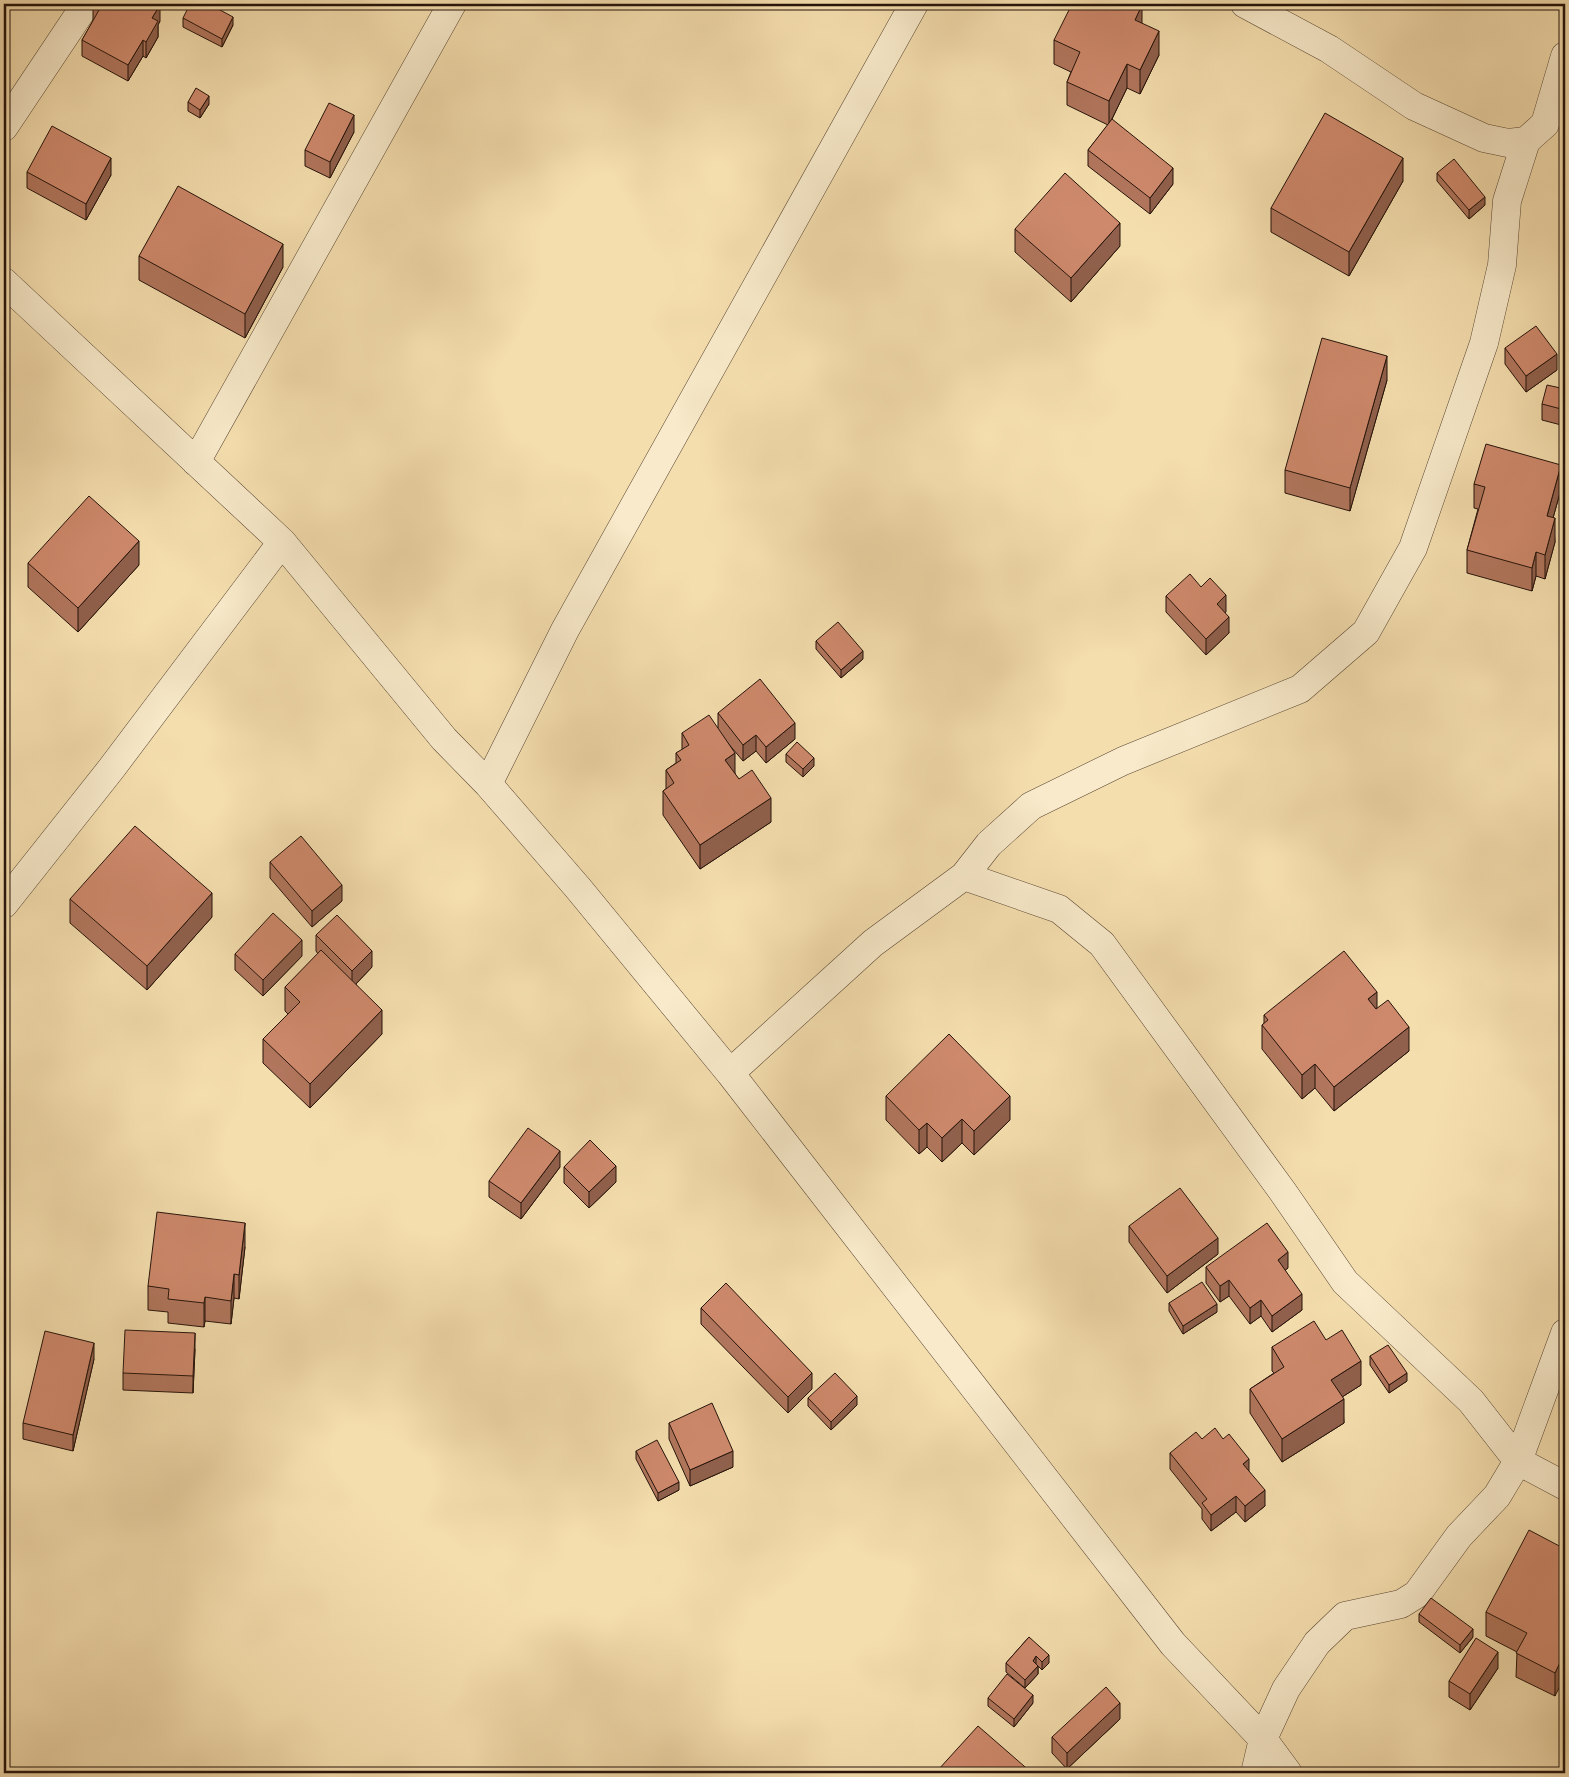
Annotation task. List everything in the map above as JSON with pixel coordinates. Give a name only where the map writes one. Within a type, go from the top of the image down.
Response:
[{"type":"street","points":[[4,127],[86,4]]},
{"type":"street","points":[[196,462],[452,4]]},
{"type":"street","points":[[488,784],[565,630],[914,4]]},
{"type":"street","points":[[1245,4],[1329,49],[1414,106],[1484,138],[1508,143],[1526,140],[1545,124],[1565,56]]},
{"type":"street","points":[[730,1073],[873,943],[964,876],[989,844],[1031,806],[1123,761],[1300,689],[1366,632],[1413,548],[1484,343],[1502,265],[1507,201],[1526,140]]},
{"type":"street","points":[[4,282],[282,542],[444,739],[488,784],[585,896],[730,1073],[1173,1644],[1263,1740],[1288,1773]]},
{"type":"street","points":[[4,904],[111,769],[282,542]]},
{"type":"street","points":[[964,876],[1059,909],[1102,944],[1283,1192],[1345,1282],[1471,1401],[1518,1460],[1565,1486]]},
{"type":"street","points":[[1255,1773],[1263,1740],[1286,1689],[1317,1643],[1345,1616],[1401,1604],[1417,1594],[1459,1536],[1497,1496],[1518,1460],[1565,1333]]},
{"type":"building","points":[[94,4],[160,5],[152,18],[158,21],[146,42],[143,40],[128,65],[82,40],[99,10],[93,6]]},
{"type":"building","points":[[190,4],[209,4],[233,17],[222,39],[183,18]]},
{"type":"building","points":[[1072,4],[1139,4],[1142,5],[1135,20],[1159,31],[1140,70],[1127,64],[1109,101],[1067,82],[1080,52],[1054,40]]},
{"type":"building","points":[[196,88],[209,96],[200,110],[188,102]]},
{"type":"building","points":[[329,103],[354,115],[330,162],[305,150]]},
{"type":"building","points":[[1325,113],[1403,158],[1349,252],[1271,208]]},
{"type":"building","points":[[1112,119],[1173,168],[1150,198],[1088,150]]},
{"type":"building","points":[[52,126],[111,158],[86,204],[27,172]]},
{"type":"building","points":[[1454,159],[1485,197],[1469,210],[1437,173]]},
{"type":"building","points":[[1065,173],[1120,223],[1071,278],[1015,229]]},
{"type":"building","points":[[178,186],[283,244],[245,314],[139,256]]},
{"type":"building","points":[[1536,326],[1557,354],[1526,376],[1505,348]]},
{"type":"building","points":[[1322,338],[1387,356],[1350,488],[1285,470]]},
{"type":"building","points":[[1547,385],[1565,389],[1565,410],[1542,404]]},
{"type":"building","points":[[1486,444],[1561,465],[1547,516],[1555,518],[1545,555],[1536,552],[1532,568],[1467,550],[1485,487],[1474,484]]},
{"type":"building","points":[[89,496],[139,541],[78,608],[28,563]]},
{"type":"building","points":[[1190,574],[1201,587],[1210,578],[1226,595],[1217,604],[1229,617],[1206,639],[1166,596]]},
{"type":"building","points":[[838,622],[863,651],[841,670],[816,641]]},
{"type":"building","points":[[760,679],[795,723],[766,747],[756,735],[743,745],[718,713]]},
{"type":"building","points":[[709,715],[735,753],[725,760],[739,779],[752,770],[771,798],[700,845],[663,791],[674,783],[666,770],[681,760],[676,753],[689,745],[682,733]]},
{"type":"building","points":[[797,742],[814,758],[803,769],[786,754]]},
{"type":"building","points":[[135,826],[212,893],[147,966],[70,899]]},
{"type":"building","points":[[301,836],[342,885],[312,911],[270,862]]},
{"type":"building","points":[[273,913],[302,940],[263,980],[235,954]]},
{"type":"building","points":[[337,915],[372,951],[352,971],[316,935]]},
{"type":"building","points":[[321,950],[382,1010],[310,1084],[263,1039],[300,1002],[285,987]]},
{"type":"building","points":[[1344,951],[1377,992],[1368,999],[1376,1009],[1388,1000],[1409,1027],[1334,1087],[1315,1064],[1302,1075],[1262,1025],[1268,1020],[1264,1015]]},
{"type":"building","points":[[949,1034],[1010,1096],[974,1131],[962,1119],[942,1138],[927,1123],[919,1130],[886,1096]]},
{"type":"building","points":[[528,1128],[560,1151],[521,1203],[489,1181]]},
{"type":"building","points":[[590,1140],[616,1166],[589,1192],[564,1167]]},
{"type":"building","points":[[1180,1188],[1218,1238],[1167,1276],[1129,1226]]},
{"type":"building","points":[[157,1212],[245,1223],[239,1275],[234,1274],[231,1301],[205,1297],[204,1303],[168,1299],[169,1289],[148,1286]]},
{"type":"building","points":[[1267,1223],[1288,1252],[1278,1260],[1302,1294],[1272,1316],[1261,1300],[1250,1308],[1229,1280],[1220,1286],[1206,1267]]},
{"type":"building","points":[[1202,1282],[1217,1304],[1183,1326],[1169,1303]]},
{"type":"building","points":[[726,1283],[812,1373],[788,1397],[701,1308]]},
{"type":"building","points":[[1314,1321],[1326,1340],[1342,1330],[1361,1361],[1331,1380],[1344,1399],[1282,1439],[1250,1389],[1284,1367],[1272,1347]]},
{"type":"building","points":[[125,1330],[195,1333],[193,1376],[123,1373]]},
{"type":"building","points":[[45,1331],[94,1343],[73,1435],[23,1423]]},
{"type":"building","points":[[1388,1345],[1407,1373],[1389,1385],[1370,1356]]},
{"type":"building","points":[[835,1373],[857,1396],[831,1422],[808,1398]]},
{"type":"building","points":[[712,1403],[733,1451],[690,1470],[669,1423]]},
{"type":"building","points":[[1215,1428],[1223,1439],[1229,1434],[1249,1459],[1243,1464],[1265,1490],[1245,1506],[1236,1496],[1211,1515],[1202,1503],[1207,1499],[1170,1453],[1196,1432],[1202,1439]]},
{"type":"building","points":[[657,1440],[679,1482],[658,1493],[636,1451]]},
{"type":"building","points":[[1529,1530],[1565,1549],[1565,1652],[1555,1673],[1516,1653],[1527,1633],[1486,1612]]},
{"type":"building","points":[[1431,1598],[1473,1629],[1460,1645],[1419,1614]]},
{"type":"building","points":[[1029,1637],[1049,1655],[1042,1662],[1036,1656],[1033,1661],[1038,1666],[1025,1680],[1006,1663]]},
{"type":"building","points":[[1476,1638],[1498,1652],[1470,1694],[1449,1681]]},
{"type":"building","points":[[1007,1674],[1033,1695],[1014,1719],[988,1698]]},
{"type":"building","points":[[1106,1687],[1120,1703],[1067,1753],[1052,1737]]},
{"type":"building","points":[[978,1726],[1032,1773],[941,1773],[938,1770]]},
{"type":"building","points":[[1135,1768],[1139,1773],[1129,1773]]}]
